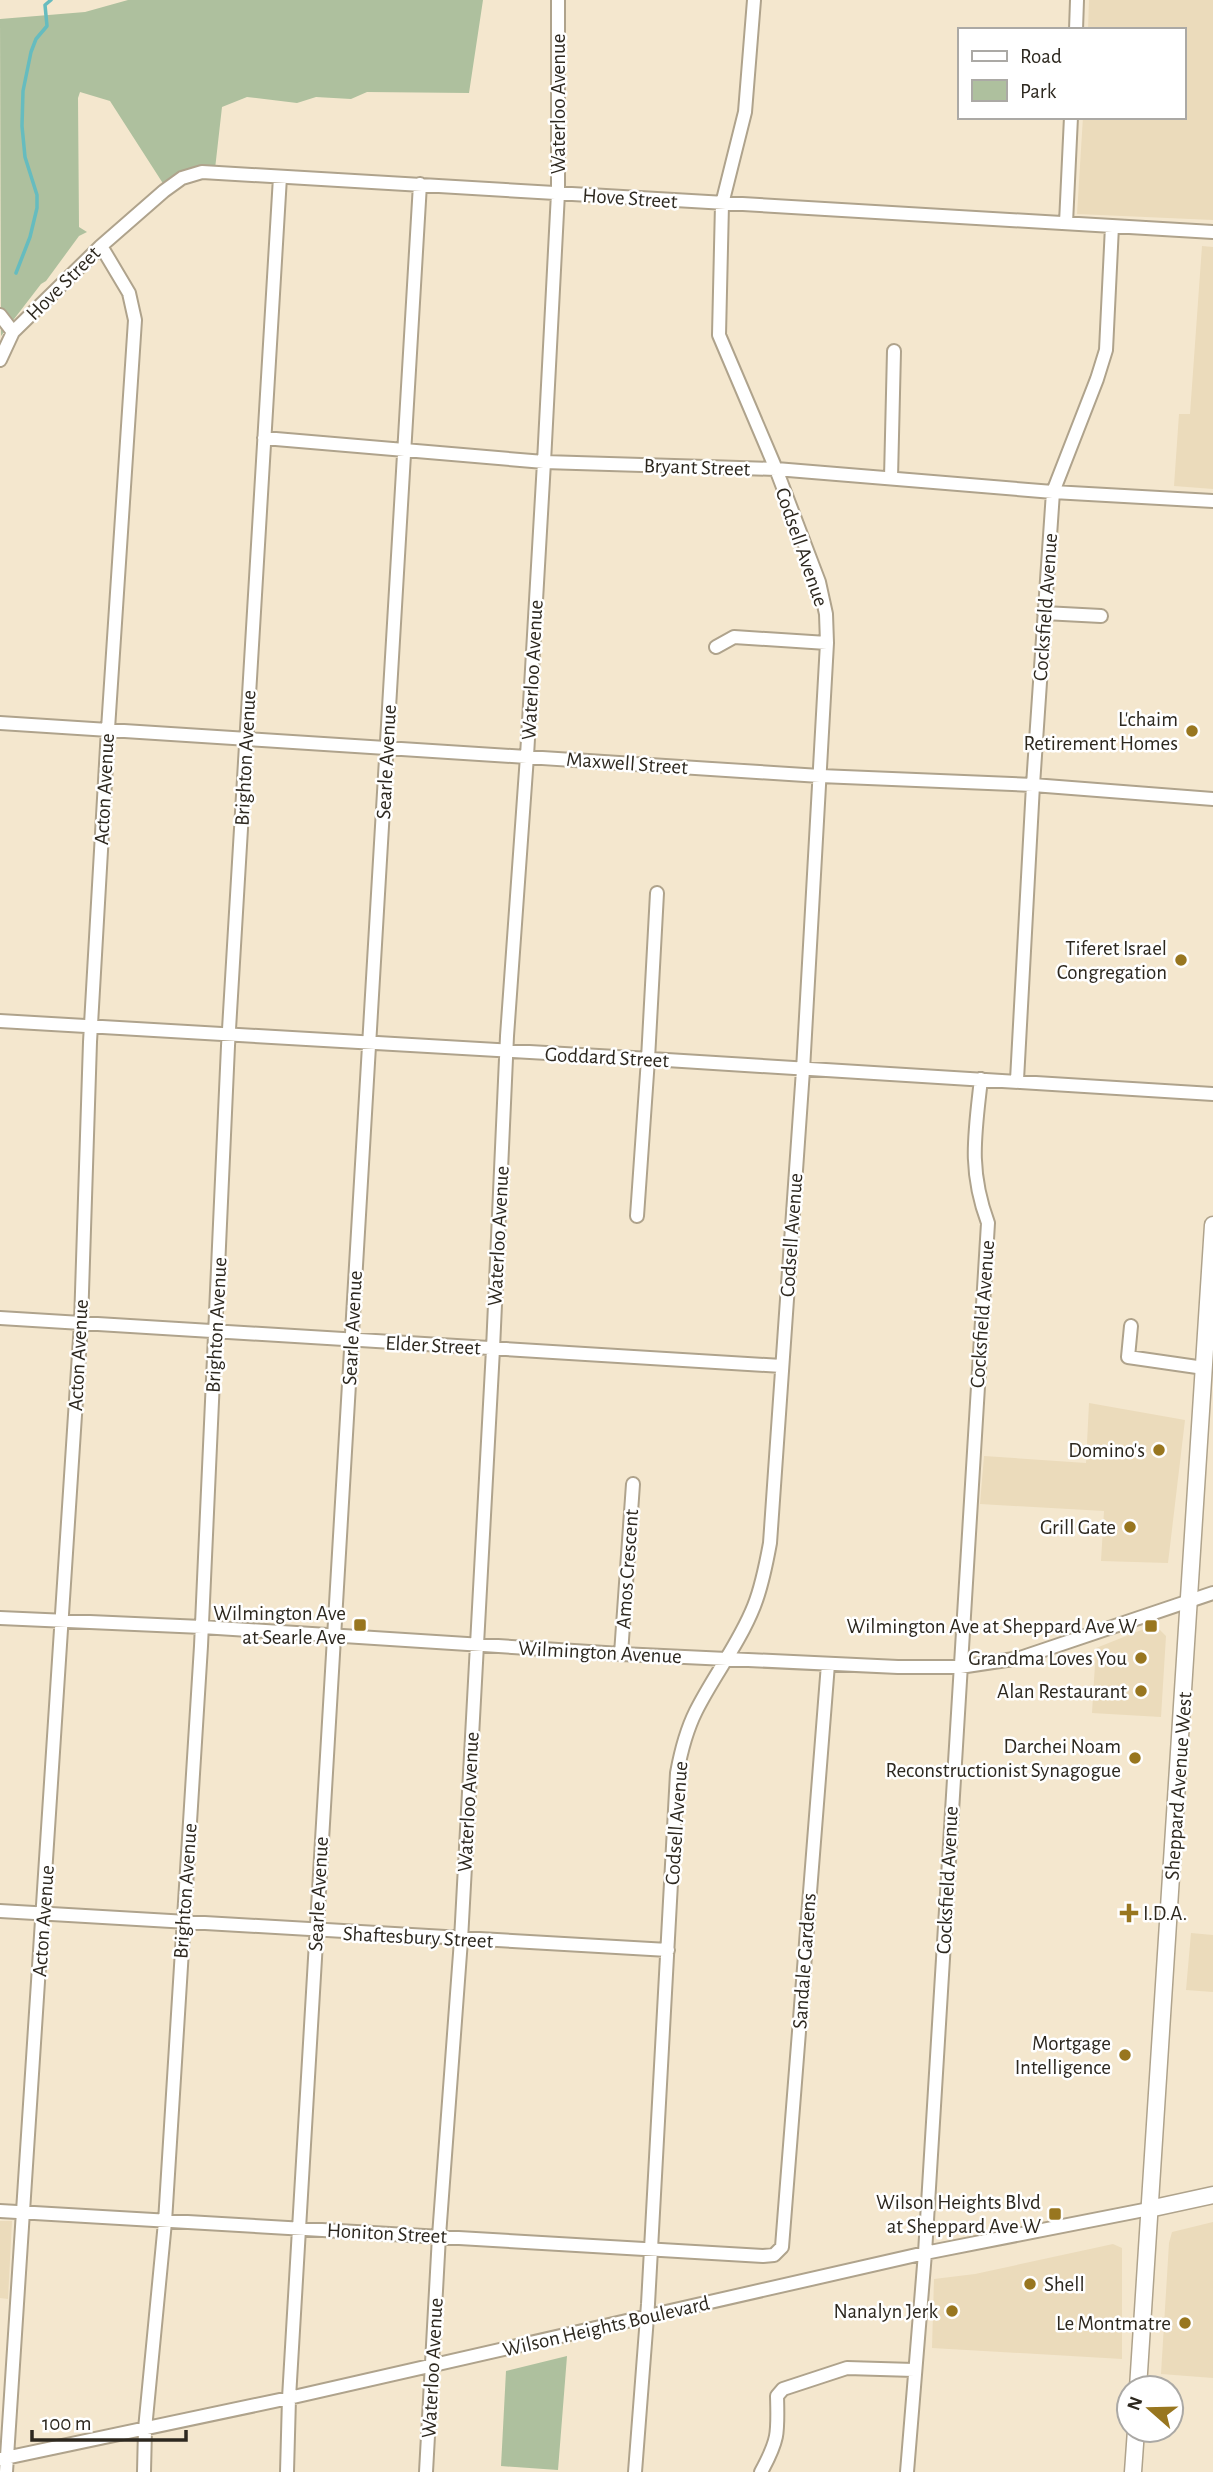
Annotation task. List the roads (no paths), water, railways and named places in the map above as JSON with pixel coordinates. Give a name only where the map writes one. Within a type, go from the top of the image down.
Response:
[{"type":"main road","name":"Sheppard Avenue West","points":[[1139,2374],[1213,1225]]},
{"type":"main road","name":"Wilson Heights Boulevard","points":[[1149,2210],[1213,2195]]},
{"type":"main road","points":[[1133,2472],[1135,2444]]},
{"type":"street","name":"Waterloo Avenue","points":[[426,2472],[439,2235],[461,1940],[506,1051],[544,462],[558,192],[558,0]]},
{"type":"street","name":"Codsell Avenue","points":[[635,2472],[647,2317],[677,1773],[683,1742],[696,1711],[728,1659],[754,1607],[770,1543],[803,1070],[827,643],[819,582],[776,469],[719,335],[722,204],[745,112],[754,0]]},
{"type":"street","points":[[1076,28],[1077,0]]},
{"type":"street","points":[[1066,223],[1071,119]]},
{"type":"street","name":"Hove Street","points":[[0,360],[13,332],[101,246],[164,191],[182,178],[202,172],[1213,232]]},
{"type":"street","name":"Brighton Avenue","points":[[144,2472],[145,2429],[165,2222],[202,1627],[229,1035],[280,177]]},
{"type":"street","name":"Searle Avenue","points":[[287,2472],[316,1931],[420,184]]},
{"type":"street","name":"Cocksfield Avenue","points":[[1017,1080],[1053,492],[1106,350],[1112,226]]},
{"type":"street","name":"Acton Avenue","points":[[6,2472],[3,2459],[44,1914],[81,1323],[91,1026],[135,320],[129,293],[101,246]]},
{"type":"street","points":[[0,315],[13,332]]},
{"type":"street","points":[[891,478],[894,351]]},
{"type":"street","name":"Bryant Street","points":[[264,438],[544,462],[776,469],[1053,492],[1213,501]]},
{"type":"street","points":[[1044,613],[1101,616]]},
{"type":"street","points":[[716,647],[734,637],[827,643]]},
{"type":"street","name":"Maxwell Street","points":[[0,723],[820,776],[1033,785],[1213,799]]},
{"type":"street","points":[[637,1216],[657,893]]},
{"type":"street","name":"Goddard Street","points":[[0,1021],[803,1070],[1017,1080],[1213,1094]]},
{"type":"street","name":"Cocksfield Avenue","points":[[907,2472],[925,2253],[988,1223],[978,1195],[973,1149],[981,1079]]},
{"type":"street","name":"Elder Street","points":[[0,1318],[782,1366]]},
{"type":"street","points":[[1131,1326],[1128,1357],[1205,1368]]},
{"type":"street","name":"Amos Crescent","points":[[621,1654],[634,1484]]},
{"type":"street","name":"Wilmington Avenue","points":[[0,1618],[202,1627],[621,1654],[960,1667],[1020,1658],[1213,1593]]},
{"type":"street","name":"Sandale Gardens","points":[[774,2255],[782,2248],[828,1664]]},
{"type":"street","name":"Shaftesbury Street","points":[[0,1911],[668,1950]]},
{"type":"street","name":"Wilson Heights Boulevard","points":[[3,2459],[289,2398],[925,2253],[1149,2210]]},
{"type":"street","name":"Honiton Street","points":[[0,2211],[774,2255]]},
{"type":"street","points":[[761,2472],[778,2434],[778,2396],[783,2389],[847,2368],[914,2370]]},
{"type":"waterway","points":[[16,273],[30,237],[37,208],[37,195],[25,157],[23,91],[31,52],[36,39],[47,26],[45,5],[51,0]]},
{"type":"place","name":"L'chaim Retirement Homes","points":[[1192,731]]},
{"type":"place","name":"Tiferet Israel Congregation","points":[[1181,960]]},
{"type":"place","name":"Domino's","points":[[1159,1450]]},
{"type":"place","name":"Grill Gate","points":[[1130,1527]]},
{"type":"place","name":"Wilmington Ave at Searle Ave","points":[[360,1625]]},
{"type":"place","name":"Wilmington Ave at Sheppard Ave W","points":[[1151,1626]]},
{"type":"place","name":"Grandma Loves You","points":[[1141,1658]]},
{"type":"place","name":"Alan Restaurant","points":[[1141,1691]]},
{"type":"place","name":"Darchei Noam Reconstructionist Synagogue","points":[[1135,1758]]},
{"type":"place","name":"I.D.A.","points":[[1129,1913]]},
{"type":"place","name":"Mortgage Intelligence","points":[[1125,2055]]},
{"type":"place","name":"Wilson Heights Blvd at Sheppard Ave W","points":[[1055,2214]]},
{"type":"place","name":"Shell","points":[[1030,2284]]},
{"type":"place","name":"Nanalyn Jerk","points":[[952,2311]]},
{"type":"place","name":"Le Montmatre","points":[[1185,2323]]}]
